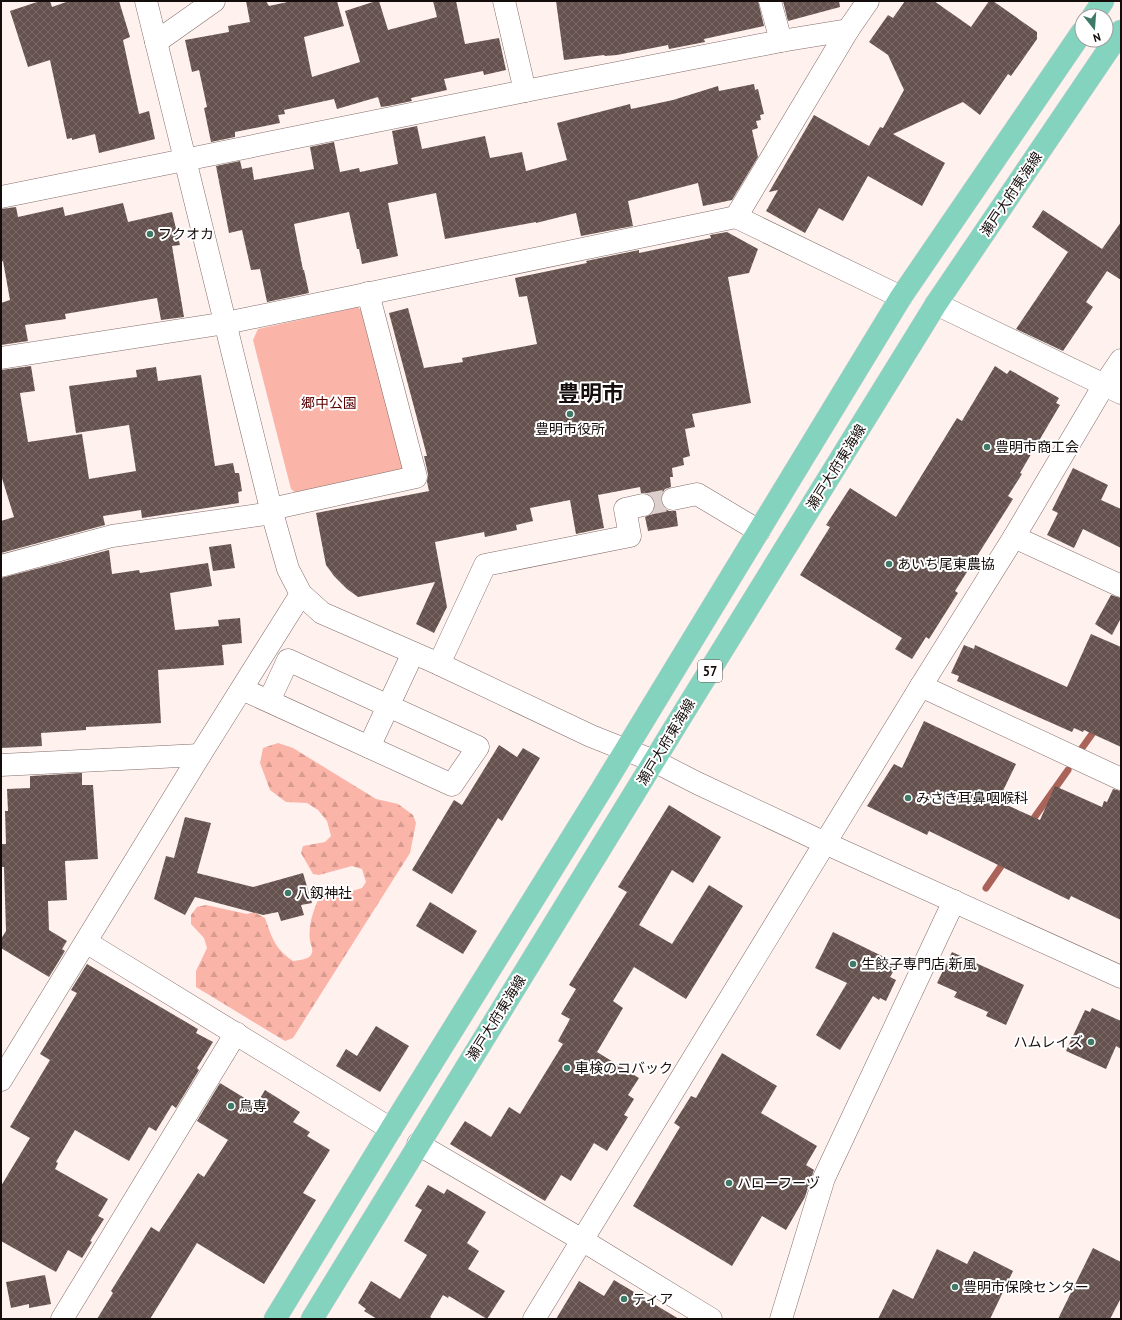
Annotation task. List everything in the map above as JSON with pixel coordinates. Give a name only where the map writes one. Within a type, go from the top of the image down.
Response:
[{"type":"main road","name":"瀬戸大府東海線","points":[[312,1319],[418,1144],[936,304],[1121,31]]},
{"type":"main road","name":"57","points":[[274,1319],[626,750],[901,297],[1074,44]]},
{"type":"street","points":[[146,1],[272,511],[288,569],[301,594],[322,614],[440,664],[591,736],[654,761],[697,783],[825,843],[1121,978]]},
{"type":"street","points":[[156,42],[214,1]]},
{"type":"street","points":[[504,1],[525,91]]},
{"type":"street","points":[[770,1],[781,41]]},
{"type":"street","points":[[736,217],[848,30],[868,1]]},
{"type":"street","points":[[1,196],[525,91],[781,41],[848,30]]},
{"type":"street","points":[[1,358],[226,323],[736,217],[901,297]]},
{"type":"street","points":[[1,566],[112,536],[272,511],[416,477],[368,293]]},
{"type":"street","points":[[936,304],[1112,389]]},
{"type":"street","points":[[534,1319],[921,686],[1014,537],[1112,389],[1121,360]]},
{"type":"street","points":[[674,499],[698,494],[759,531]]},
{"type":"street","points":[[440,664],[485,565],[630,536],[625,509],[643,505]]},
{"type":"street","points":[[1014,537],[1121,586]]},
{"type":"street","points":[[1,1080],[200,755],[301,594]]},
{"type":"street","points":[[369,747],[413,653]]},
{"type":"street","points":[[242,689],[268,701],[452,785],[478,747],[288,660],[268,701]]},
{"type":"street","points":[[921,686],[1121,779]]},
{"type":"street","points":[[1,765],[200,755]]},
{"type":"street","points":[[781,1319],[824,1178],[954,901]]},
{"type":"street","points":[[86,942],[391,1129]]},
{"type":"street","points":[[62,1319],[236,1033]]},
{"type":"street","points":[[418,1144],[582,1240],[711,1319]]},
{"type":"green space","name":"郷中公園","points":[[358,307],[367,317],[405,466],[396,474],[300,496],[291,489],[253,340],[258,329]]},
{"type":"green space","points":[[278,743],[293,748],[376,799],[398,804],[413,815],[416,823],[410,853],[293,1038],[285,1041],[196,987],[196,971],[207,948],[204,938],[191,924],[191,915],[197,907],[206,905],[247,914],[254,912],[265,918],[272,937],[287,957],[293,961],[303,960],[309,957],[312,953],[310,924],[319,898],[325,895],[332,897],[362,888],[366,882],[362,869],[352,866],[319,875],[313,874],[301,853],[303,846],[325,842],[331,836],[327,821],[318,810],[307,803],[286,802],[270,790],[260,763],[263,748]]},
{"type":"building","points":[[40,1],[50,1],[52,7],[69,1],[119,1],[130,37],[123,40],[139,114],[149,111],[155,139],[99,153],[95,134],[72,140],[72,138],[67,139],[50,60],[28,67],[10,11]]},
{"type":"building","points":[[246,1],[266,1],[269,6],[292,1],[337,1],[344,26],[304,37],[312,77],[360,62],[345,11],[376,1],[379,1],[388,30],[437,17],[433,1],[456,1],[465,44],[499,38],[506,70],[484,75],[483,71],[444,79],[447,90],[411,98],[412,101],[388,106],[381,107],[378,97],[337,109],[334,99],[284,110],[285,114],[278,115],[280,123],[235,132],[235,137],[211,142],[204,108],[207,107],[199,70],[192,72],[185,40],[229,32],[228,26],[250,22]]},
{"type":"building","points":[[556,1],[758,1],[764,26],[704,39],[705,42],[669,49],[668,45],[617,55],[604,55],[564,60]]},
{"type":"building","points":[[783,1],[839,1],[840,7],[788,21]]},
{"type":"building","points":[[905,1],[934,1],[971,27],[989,1],[993,1],[1037,32],[1037,39],[1011,76],[1008,74],[980,115],[963,102],[893,134],[945,163],[922,206],[868,176],[843,221],[819,208],[805,233],[766,211],[778,190],[769,192],[814,115],[869,146],[880,127],[883,128],[904,90],[888,55],[869,42],[888,15],[893,18]]},
{"type":"building","points":[[754,84],[755,90],[758,89],[764,114],[760,115],[761,120],[756,121],[758,128],[752,130],[758,157],[732,200],[703,206],[698,183],[628,201],[633,226],[581,236],[576,213],[536,223],[445,239],[436,193],[388,203],[398,256],[362,264],[359,249],[357,249],[349,212],[294,224],[309,293],[267,302],[260,269],[251,270],[242,230],[229,233],[216,166],[240,161],[242,169],[252,167],[254,180],[314,169],[310,147],[334,142],[340,172],[359,168],[360,172],[398,164],[392,131],[417,126],[422,149],[485,136],[490,158],[522,152],[526,171],[567,160],[557,123],[630,104],[631,109],[673,100],[718,86],[719,91]]},
{"type":"building","points":[[123,203],[128,222],[172,212],[180,245],[172,246],[184,317],[161,320],[157,298],[65,314],[66,319],[25,325],[28,341],[1,345],[1,303],[10,300],[3,261],[1,262],[1,209],[16,207],[18,217],[63,207],[65,216]]},
{"type":"building","points":[[1043,210],[1102,249],[1121,222],[1121,280],[1107,271],[1086,302],[1093,307],[1063,351],[1016,329],[1068,252],[1032,227]]},
{"type":"building","points":[[727,232],[758,249],[749,273],[728,277],[751,403],[692,414],[695,427],[685,429],[690,456],[683,458],[684,465],[672,468],[673,477],[670,477],[671,487],[665,489],[661,495],[661,502],[664,508],[669,511],[676,511],[678,526],[648,531],[645,517],[652,514],[655,509],[655,503],[652,496],[647,493],[641,493],[640,487],[598,495],[604,528],[576,534],[570,500],[530,508],[533,521],[516,525],[517,530],[485,537],[484,532],[435,542],[447,607],[434,633],[416,624],[435,582],[358,597],[347,589],[334,576],[326,565],[316,513],[429,491],[427,482],[428,474],[424,456],[427,456],[389,313],[408,308],[424,368],[463,362],[462,358],[537,344],[527,296],[519,297],[515,278],[587,263],[586,261],[639,250],[639,253],[711,238],[710,235]]},
{"type":"building","points":[[31,366],[35,391],[20,393],[28,442],[82,434],[89,479],[136,471],[129,425],[76,433],[69,386],[137,377],[136,370],[156,367],[158,381],[201,375],[215,466],[233,463],[235,473],[239,473],[242,491],[238,492],[239,503],[142,518],[141,510],[103,516],[105,525],[1,553],[1,521],[14,517],[1,475],[1,370]]},
{"type":"building","points":[[995,366],[1007,374],[1010,370],[1059,398],[1056,403],[1060,405],[1020,473],[1022,474],[1008,496],[1013,499],[955,591],[958,593],[929,639],[926,637],[912,659],[895,649],[902,638],[800,575],[830,527],[826,525],[850,488],[896,517],[957,418],[962,421]]},
{"type":"building","points":[[1073,468],[1108,485],[1101,500],[1121,509],[1121,548],[1083,529],[1074,548],[1047,535],[1058,513],[1052,510]]},
{"type":"building","points":[[231,544],[235,568],[213,571],[209,547]]},
{"type":"building","points":[[109,550],[112,574],[139,570],[140,573],[208,563],[212,586],[170,593],[175,630],[219,626],[218,620],[240,618],[242,643],[222,645],[224,665],[158,670],[161,723],[86,727],[86,730],[41,733],[42,746],[1,748],[1,578]]},
{"type":"building","points":[[1111,595],[1121,598],[1121,618],[1112,635],[1095,624]]},
{"type":"building","points":[[1091,634],[1121,647],[1121,747],[1084,730],[1083,732],[1074,728],[1072,732],[957,681],[959,676],[951,673],[964,645],[974,649],[975,645],[1067,687]]},
{"type":"building","points":[[924,721],[1016,764],[998,801],[1040,820],[1055,786],[1102,807],[1104,801],[1107,802],[1113,789],[1121,791],[1121,920],[1071,896],[1069,900],[929,831],[927,835],[867,806],[894,764],[902,768]]},
{"type":"building","points":[[499,745],[517,757],[523,748],[540,758],[502,821],[498,818],[452,894],[412,870],[454,800],[462,805]]},
{"type":"building","points":[[82,773],[82,785],[93,785],[98,859],[65,861],[67,900],[48,901],[49,930],[67,941],[62,949],[65,951],[49,977],[1,948],[1,939],[6,931],[4,867],[1,867],[1,844],[6,844],[5,811],[8,811],[7,789],[30,788],[30,776]]},
{"type":"building","points":[[669,805],[721,837],[693,883],[672,870],[639,925],[672,944],[709,885],[743,906],[686,999],[634,967],[613,1001],[623,1008],[597,1052],[639,1078],[628,1095],[634,1099],[624,1115],[628,1117],[607,1151],[594,1143],[571,1181],[561,1175],[545,1201],[450,1144],[465,1121],[491,1137],[509,1107],[520,1114],[563,1044],[558,1041],[570,1019],[561,1014],[576,989],[569,985],[627,892],[618,887]]},
{"type":"building","points":[[185,817],[211,823],[197,873],[253,887],[303,873],[312,903],[301,905],[304,915],[281,921],[278,912],[263,915],[195,897],[185,915],[154,899],[166,856],[174,858]]},
{"type":"building","points":[[430,902],[477,931],[463,954],[416,926]]},
{"type":"building","name":"生餃子専門店 新風","points":[[833,932],[886,958],[884,961],[896,967],[890,977],[896,980],[886,1001],[880,998],[879,1000],[873,996],[840,1050],[816,1035],[847,983],[815,968]]},
{"type":"building","points":[[952,952],[1024,985],[1006,1025],[986,1016],[988,1012],[954,997],[957,992],[937,983]]},
{"type":"building","points":[[87,964],[198,1029],[196,1033],[213,1042],[197,1068],[199,1070],[176,1108],[172,1105],[156,1131],[149,1127],[129,1161],[75,1130],[56,1162],[58,1163],[55,1169],[108,1199],[98,1216],[104,1219],[90,1241],[92,1242],[82,1258],[68,1250],[56,1272],[1,1241],[1,1186],[30,1138],[10,1127],[50,1060],[40,1054],[77,993],[71,990]]},
{"type":"building","name":"ハムレイズ","points":[[1092,1008],[1121,1021],[1121,1049],[1116,1046],[1106,1069],[1066,1051],[1085,1010],[1090,1012]]},
{"type":"building","points":[[376,1026],[409,1046],[380,1092],[336,1066],[346,1049],[357,1056]]},
{"type":"building","name":"ハローフーヅ","points":[[722,1053],[777,1086],[761,1113],[817,1146],[806,1165],[814,1170],[805,1197],[786,1230],[762,1216],[732,1266],[633,1206],[680,1127],[674,1123],[691,1096],[696,1098]]},
{"type":"building","points":[[220,1083],[256,1105],[265,1090],[300,1112],[293,1122],[310,1132],[307,1136],[330,1150],[303,1193],[316,1200],[264,1284],[197,1243],[150,1319],[97,1319],[113,1293],[111,1291],[151,1227],[159,1232],[198,1173],[204,1177],[228,1140],[197,1121]]},
{"type":"building","points":[[428,1185],[444,1194],[447,1189],[486,1212],[467,1243],[479,1251],[468,1269],[505,1291],[487,1319],[449,1296],[448,1298],[443,1295],[430,1317],[433,1319],[377,1319],[364,1311],[366,1309],[358,1303],[371,1281],[400,1299],[427,1255],[404,1241],[422,1210],[415,1206]]},
{"type":"building","points":[[1093,1248],[1121,1262],[1121,1298],[1110,1319],[1058,1319]]},
{"type":"building","name":"豊明市保険センター","points":[[937,1249],[967,1264],[974,1251],[1013,1271],[990,1319],[878,1319],[893,1289],[913,1299]]},
{"type":"building","points":[[45,1275],[51,1304],[29,1308],[29,1304],[11,1308],[6,1282]]},
{"type":"building","name":"ティア","points":[[614,1280],[679,1319],[556,1319],[579,1281],[604,1296]]},
{"type":"waterway","points":[[1082,748],[1097,727]]},
{"type":"waterway","points":[[1029,825],[1068,770]]},
{"type":"waterway","points":[[986,888],[1006,859]]},
{"type":"tunnel","points":[[643,505],[673,499]]},
{"type":"place","name":"フクオカ","points":[[150,234]]},
{"type":"place","name":"豊明市役所","points":[[570,414]]},
{"type":"place","name":"豊明市商工会","points":[[987,447]]},
{"type":"place","name":"あいち尾東農協","points":[[889,564]]},
{"type":"place","name":"みさき耳鼻咽喉科","points":[[908,798]]},
{"type":"place","name":"八釼神社","points":[[288,893]]},
{"type":"place","name":"生餃子専門店 新風","points":[[853,964]]},
{"type":"place","name":"ハムレイズ","points":[[1091,1042]]},
{"type":"place","name":"車検のコバック","points":[[567,1068]]},
{"type":"place","name":"鳥専","points":[[231,1106]]},
{"type":"place","name":"ハローフーヅ","points":[[729,1183]]},
{"type":"place","name":"豊明市保険センター","points":[[955,1287]]},
{"type":"place","name":"ティア","points":[[624,1299]]},
{"type":"district","name":"豊明市","points":[[591,393]]}]
